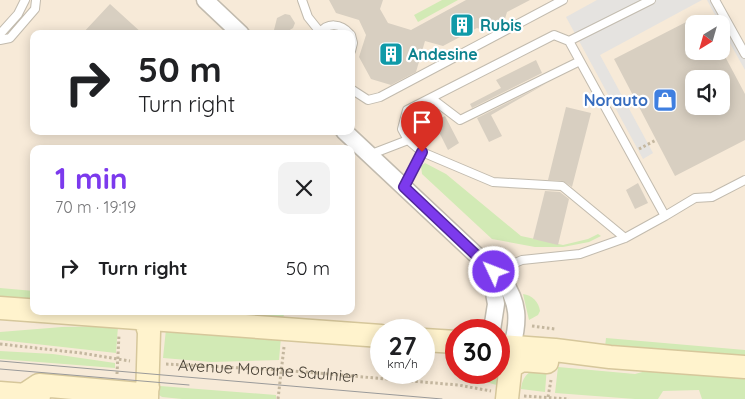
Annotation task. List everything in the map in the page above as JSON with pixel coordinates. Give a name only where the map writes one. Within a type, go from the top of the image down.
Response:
[{"type":"main road","points":[[0,308],[30,311]]},
{"type":"main road","points":[[0,321],[36,315]]},
{"type":"main road","points":[[84,315],[370,335]]},
{"type":"main road","points":[[39,397],[38,384],[140,394],[147,393],[149,332],[145,319]]},
{"type":"main road","points":[[510,354],[522,360],[596,366],[610,357],[745,367]]},
{"type":"main road","points":[[508,384],[508,397]]},
{"type":"main road","points":[[0,393],[72,399]]},
{"type":"street","points":[[213,2],[238,30]]},
{"type":"street","points":[[348,135],[498,276],[508,288],[516,306],[518,324],[510,345]]},
{"type":"street","points":[[494,319],[496,304],[494,292],[498,276]]},
{"type":"lane","points":[[0,34],[18,14],[25,0]]},
{"type":"lane","points":[[0,40],[10,38],[35,9],[36,0]]},
{"type":"lane","points":[[302,0],[308,17],[317,30]]},
{"type":"lane","points":[[355,92],[368,100],[380,97],[563,0]]},
{"type":"lane","points":[[569,41],[651,0]]},
{"type":"lane","points":[[715,0],[745,54]]},
{"type":"lane","points":[[322,30],[327,26],[339,25],[346,30]]},
{"type":"lane","points":[[625,238],[562,186],[493,182],[422,152],[408,140],[402,129],[406,110],[554,35],[569,41],[665,216]]},
{"type":"lane","points":[[431,98],[460,120],[580,61]]},
{"type":"lane","points":[[369,155],[408,140]]},
{"type":"lane","points":[[404,187],[422,152]]},
{"type":"lane","points":[[498,276],[522,260],[580,254],[625,238],[695,198],[712,197],[745,180]]},
{"type":"path","points":[[631,154],[656,140]]},
{"type":"path","points":[[116,391],[120,317]]},
{"type":"path","points":[[278,399],[286,329]]},
{"type":"path","name":"Avenue Morane Saulnier","points":[[0,344],[148,363],[281,370],[458,385],[508,397],[569,399]]},
{"type":"shaded area","points":[[0,0],[745,0],[745,399],[0,399]]},
{"type":"shaded area","points":[[597,0],[702,0],[600,55],[653,153],[643,159],[566,17]]},
{"type":"shaded area","points":[[707,0],[716,0],[725,15],[715,15]]},
{"type":"shaded area","points":[[730,24],[745,49],[745,70],[730,43]]},
{"type":"green space","points":[[442,0],[458,0],[418,22],[414,15]]},
{"type":"green space","points":[[425,163],[446,174],[521,236],[563,245],[588,239],[598,234],[601,236],[589,242],[563,247],[535,247],[492,239],[422,174],[421,166]]},
{"type":"green space","points":[[0,288],[30,291],[30,301],[0,298]]},
{"type":"green space","points":[[523,294],[532,297],[537,302],[540,311],[538,315],[529,320]]},
{"type":"green space","points":[[205,315],[284,315],[283,322]]},
{"type":"green space","points":[[118,326],[116,353],[0,340],[0,332],[62,327]]},
{"type":"green space","points":[[166,329],[281,337],[279,360],[211,362],[163,358]]},
{"type":"green space","points":[[606,338],[745,350],[745,360],[605,347]]},
{"type":"green space","points":[[0,351],[53,354],[115,363],[115,368],[0,359]]},
{"type":"green space","points":[[547,366],[545,392],[521,389],[526,375]]},
{"type":"green space","points":[[558,367],[635,374],[657,368],[745,375],[745,399],[702,399],[699,390],[663,391],[658,399],[555,393]]},
{"type":"green space","points":[[160,386],[276,395],[276,399],[182,399],[162,397],[159,395]]},
{"type":"building","points":[[329,0],[383,0],[380,9],[388,23],[411,30],[466,0],[530,0],[507,12],[504,22],[487,31],[477,28],[443,46],[425,41],[416,72],[391,85],[371,79],[359,57],[366,35],[359,20],[336,13]]},
{"type":"building","points":[[110,4],[139,30],[86,30]]},
{"type":"building","points":[[285,14],[290,15],[295,23],[293,28],[290,30],[274,30],[277,18]]},
{"type":"building","name":"Norauto","points":[[685,23],[685,60],[727,60],[745,94],[745,140],[675,176],[614,59]]},
{"type":"building","points":[[536,60],[542,73],[472,108],[470,104],[501,88],[496,80]]},
{"type":"building","points":[[547,83],[491,115],[502,136],[489,142],[477,118]]},
{"type":"building","points":[[566,107],[591,113],[572,187],[563,181],[548,180]]},
{"type":"building","points":[[445,116],[459,143],[448,150],[434,122]]},
{"type":"building","points":[[638,183],[648,203],[635,209],[626,190]]},
{"type":"building","points":[[545,191],[560,192],[569,199],[558,245],[533,239]]},
{"type":"tram line","points":[[0,361],[442,399]]},
{"type":"tram line","points":[[0,369],[189,385]]},
{"type":"place","name":"Rubis","points":[[462,25]]},
{"type":"place","name":"Andesine","points":[[391,54]]},
{"type":"place","name":"Norauto","points":[[665,100]]},
{"type":"route","points":[[422,152],[404,187],[494,272]]}]
